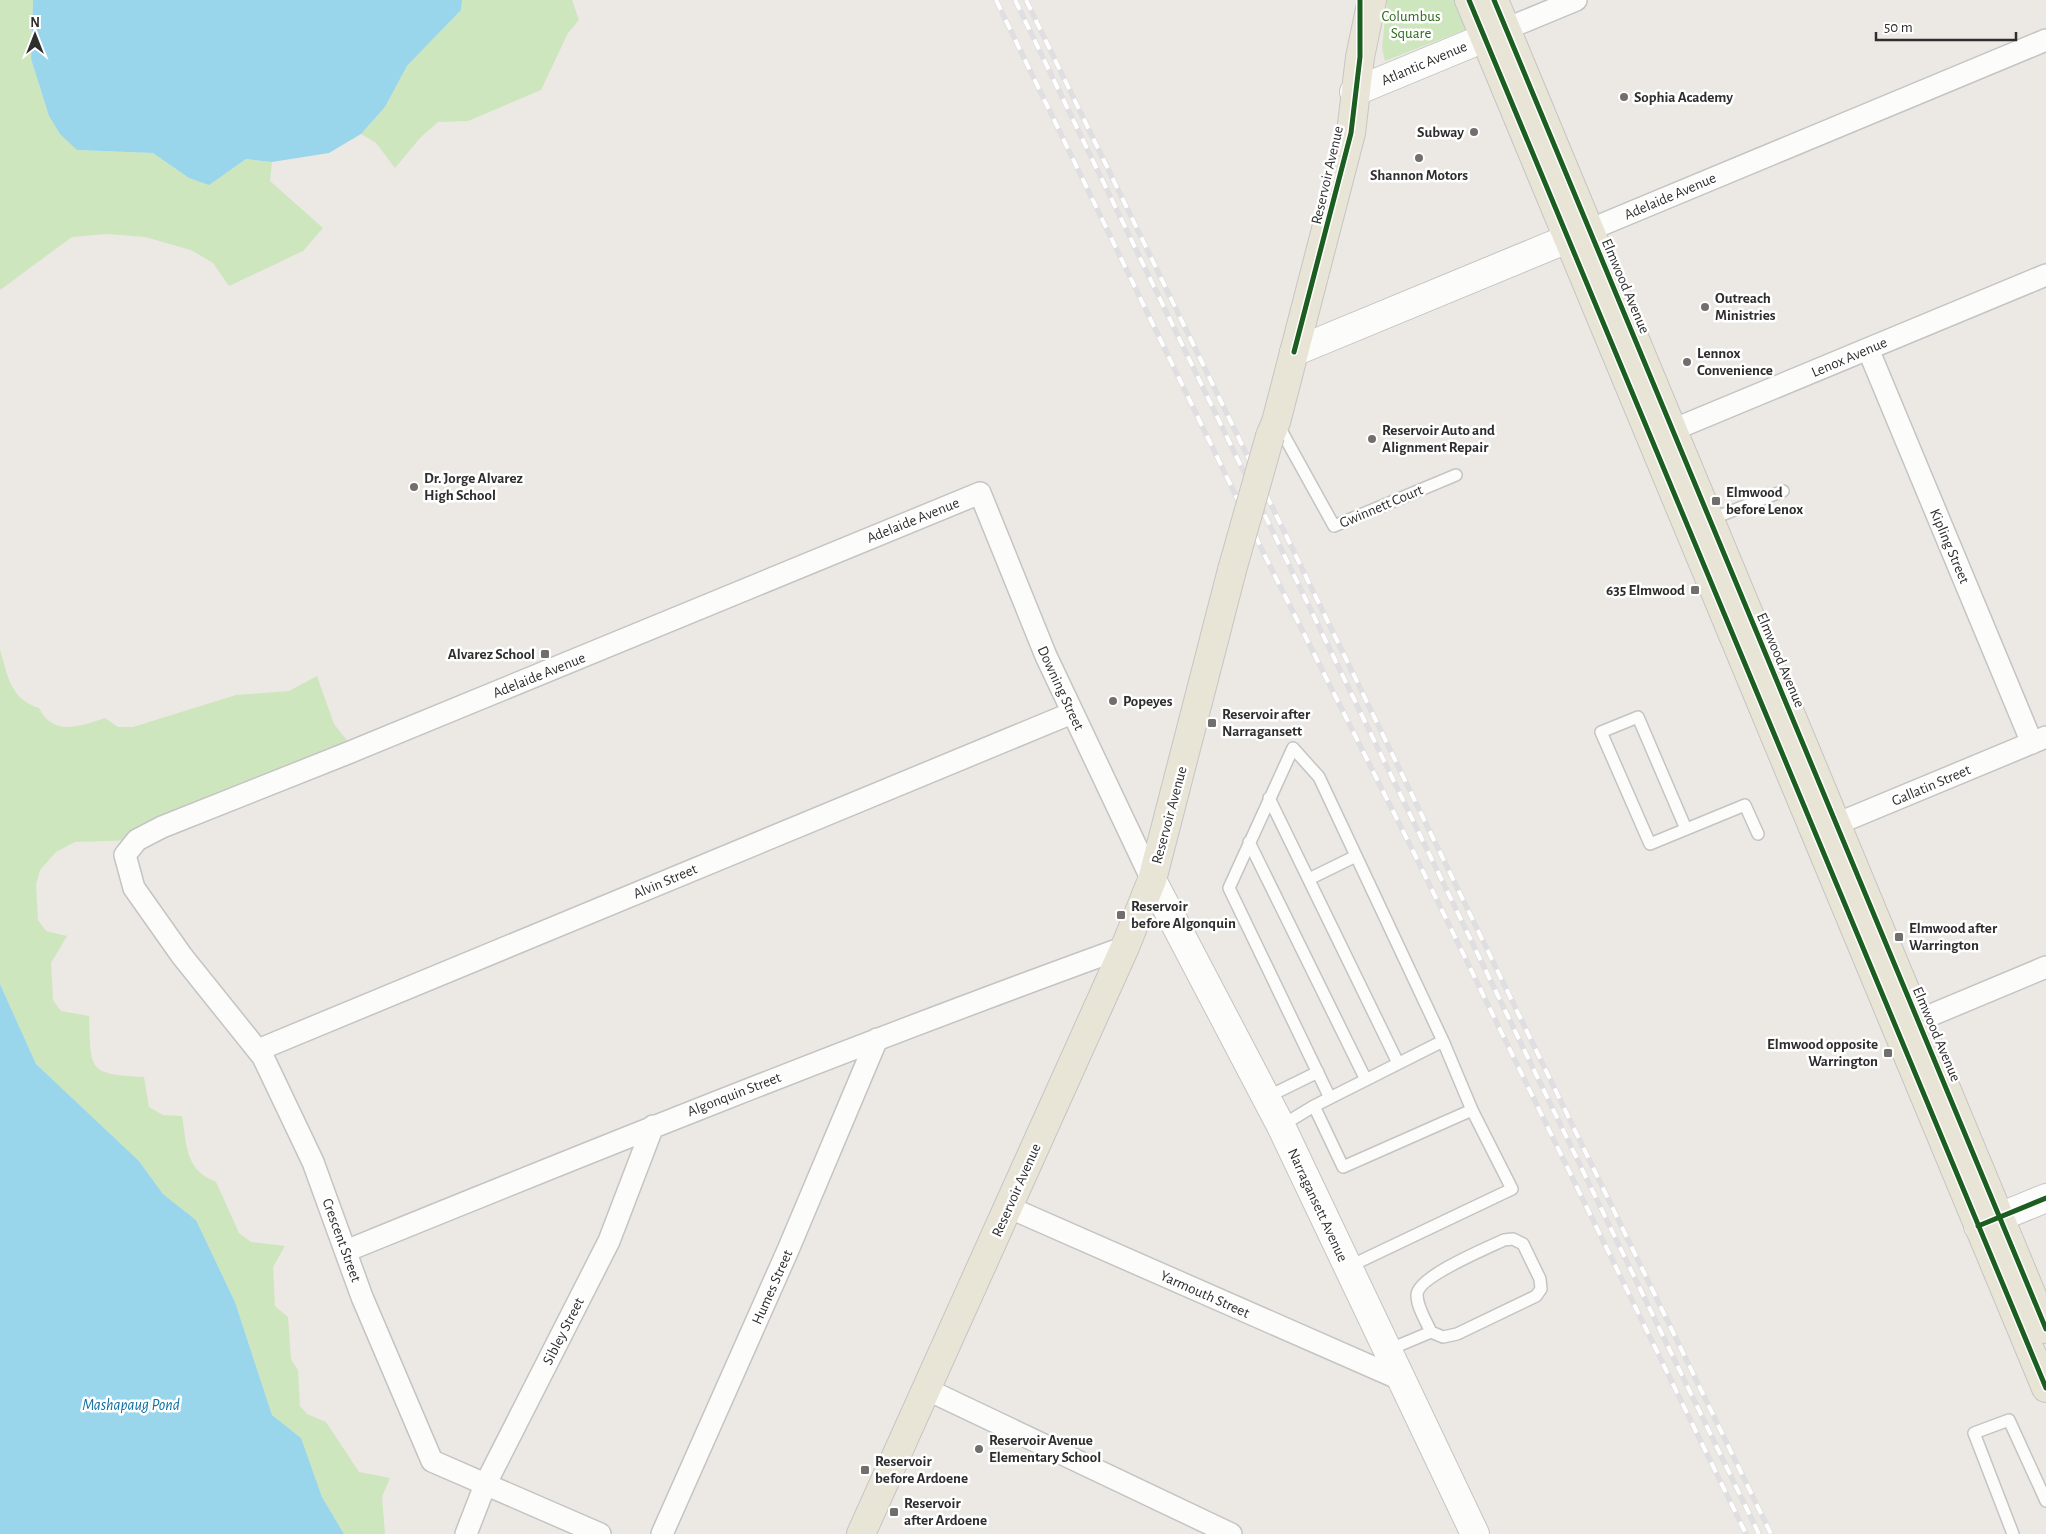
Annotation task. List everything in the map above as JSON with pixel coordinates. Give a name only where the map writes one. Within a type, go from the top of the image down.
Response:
[{"type":"main road","name":"Reservoir Avenue","points":[[1360,0],[1360,57]]},
{"type":"main road","name":"Reservoir Avenue","points":[[861,1534],[1125,947],[1152,880],[1232,570],[1294,352],[1351,133],[1354,92],[1372,0]]},
{"type":"main road","name":"Elmwood Avenue","points":[[1469,0],[1496,34],[1908,1025],[1989,1222],[2046,1388]]},
{"type":"main road","name":"Elmwood Avenue","points":[[1494,0],[1496,34]]},
{"type":"main road","name":"Elmwood Avenue","points":[[1662,434],[1710,520],[1826,828]]},
{"type":"main road","name":"Elmwood Avenue","points":[[1989,1222],[2046,1329]]},
{"type":"street","name":"Atlantic Avenue","points":[[1354,92],[1576,0]]},
{"type":"street","name":"Adelaide Avenue","points":[[1294,352],[2046,40]]},
{"type":"street","name":"Lenox Avenue","points":[[1662,434],[2046,275]]},
{"type":"street","name":"Kipling Street","points":[[1868,349],[2039,740]]},
{"type":"street","name":"Adelaide Avenue","points":[[130,878],[125,855],[137,840],[162,827],[358,750],[980,492]]},
{"type":"street","name":"Downing Street","points":[[980,492],[1046,656],[1152,880]]},
{"type":"street","name":"Alvin Street","points":[[258,1050],[1072,713]]},
{"type":"street","name":"Gallatin Street","points":[[1826,828],[2039,740]]},
{"type":"street","name":"Crescent Street","points":[[130,878],[134,888],[182,956],[258,1050],[313,1162],[362,1297],[432,1461],[600,1534]]},
{"type":"street","name":"Narragansett Avenue","points":[[1152,880],[1281,1126],[1476,1534]]},
{"type":"street","name":"Algonquin Street","points":[[346,1251],[653,1126],[877,1039],[1125,947]]},
{"type":"street","points":[[1908,1025],[2046,968]]},
{"type":"street","name":"Humes Street","points":[[662,1534],[788,1250],[877,1039]]},
{"type":"street","name":"Sibley Street","points":[[466,1534],[485,1485],[609,1240],[653,1126]]},
{"type":"street","points":[[1989,1222],[2046,1198]]},
{"type":"street","name":"Yarmouth Street","points":[[1008,1207],[1402,1380]]},
{"type":"street","points":[[926,1389],[1231,1534]]},
{"type":"lane","name":"Gwinnett Court","points":[[1273,429],[1334,526],[1456,475]]},
{"type":"lane","points":[[1710,520],[1783,491]]},
{"type":"lane","points":[[1686,829],[1638,717],[1601,732],[1650,844],[1745,805],[1758,834]]},
{"type":"lane","points":[[1330,1098],[1228,888],[1292,748],[1320,777],[1443,1041],[1472,1110],[1512,1189],[1348,1267]]},
{"type":"lane","points":[[1270,798],[1398,1063]]},
{"type":"lane","points":[[1250,842],[1366,1080]]},
{"type":"lane","points":[[1309,879],[1356,856]]},
{"type":"lane","points":[[1281,1126],[1314,1106],[1443,1041]]},
{"type":"lane","points":[[1265,1098],[1318,1072]]},
{"type":"lane","points":[[1314,1106],[1343,1167],[1472,1110]]},
{"type":"lane","points":[[1388,1350],[1431,1332],[1443,1337],[1457,1334],[1536,1296],[1541,1289],[1540,1279],[1523,1244],[1513,1239],[1504,1240],[1432,1276],[1420,1286],[1417,1295],[1431,1332]]},
{"type":"lane","points":[[2013,1534],[1974,1433],[2009,1420],[2046,1501]]},
{"type":"green space","points":[[0,0],[33,0],[31,59],[49,116],[77,150],[153,153],[189,178],[209,184],[246,159],[272,162],[270,181],[323,228],[303,251],[229,286],[213,263],[191,250],[145,237],[107,234],[72,237],[0,290]]},
{"type":"green space","points":[[462,0],[572,0],[579,20],[568,33],[541,90],[468,121],[438,122],[420,138],[395,168],[376,143],[361,134],[385,107],[407,66],[461,10]]},
{"type":"green space","name":"Columbus Square","points":[[1387,0],[1455,0],[1467,29],[1385,61],[1382,48]]},
{"type":"green space","points":[[0,650],[8,677],[16,693],[29,704],[39,708],[52,723],[68,727],[87,724],[105,718],[118,727],[133,727],[236,695],[289,691],[317,676],[334,724],[354,749],[136,840],[75,842],[56,852],[40,870],[36,885],[38,920],[46,931],[67,936],[51,963],[53,1000],[61,1011],[89,1016],[90,1048],[92,1059],[96,1066],[102,1071],[112,1074],[144,1077],[149,1107],[163,1115],[182,1116],[189,1156],[198,1171],[216,1182],[239,1233],[251,1242],[285,1246],[273,1267],[275,1306],[288,1317],[291,1359],[298,1370],[300,1406],[307,1414],[326,1422],[359,1472],[390,1478],[382,1497],[385,1534],[344,1534],[322,1497],[301,1439],[272,1415],[235,1302],[196,1220],[163,1194],[139,1161],[36,1064],[0,984]]},
{"type":"water","points":[[33,0],[462,0],[461,10],[407,66],[385,107],[361,134],[329,153],[272,162],[246,159],[209,185],[189,178],[153,153],[77,150],[60,134],[49,116],[31,59]]},
{"type":"water","name":"Mashapaug Pond","points":[[0,984],[36,1064],[139,1161],[163,1194],[196,1220],[235,1302],[272,1415],[301,1438],[322,1497],[344,1534],[0,1534]]},
{"type":"railway","points":[[996,0],[1266,558],[1415,855],[1746,1534]]},
{"type":"railway","points":[[1015,0],[1759,1534]]},
{"type":"railway","points":[[1026,0],[1771,1534]]},
{"type":"cycle path","points":[[1294,352],[1351,133],[1360,57],[1360,0]]},
{"type":"cycle path","points":[[1469,0],[2046,1388]]},
{"type":"cycle path","points":[[1494,0],[2046,1329]]},
{"type":"cycle path","points":[[1978,1226],[2046,1198]]},
{"type":"place","name":"Sophia Academy","points":[[1624,97]]},
{"type":"place","name":"Subway","points":[[1474,132]]},
{"type":"place","name":"Shannon Motors","points":[[1419,158]]},
{"type":"place","name":"Outreach Ministries","points":[[1705,307]]},
{"type":"place","name":"Lennox Convenience","points":[[1687,362]]},
{"type":"place","name":"Reservoir Auto and Alignment Repair","points":[[1372,439]]},
{"type":"place","name":"Dr. Jorge Alvarez High School","points":[[414,487]]},
{"type":"place","name":"Elmwood before Lenox","points":[[1716,501]]},
{"type":"place","name":"635 Elmwood","points":[[1695,590]]},
{"type":"place","name":"Alvarez School","points":[[545,654]]},
{"type":"place","name":"Popeyes","points":[[1113,701]]},
{"type":"place","name":"Reservoir after Narragansett","points":[[1212,723]]},
{"type":"place","name":"Reservoir before Algonquin","points":[[1121,915]]},
{"type":"place","name":"Elmwood after Warrington","points":[[1899,937]]},
{"type":"place","name":"Elmwood opposite Warrington","points":[[1888,1053]]},
{"type":"place","name":"Reservoir Avenue Elementary School","points":[[979,1449]]},
{"type":"place","name":"Reservoir before Ardoene","points":[[865,1470]]},
{"type":"place","name":"Reservoir after Ardoene","points":[[894,1512]]}]
